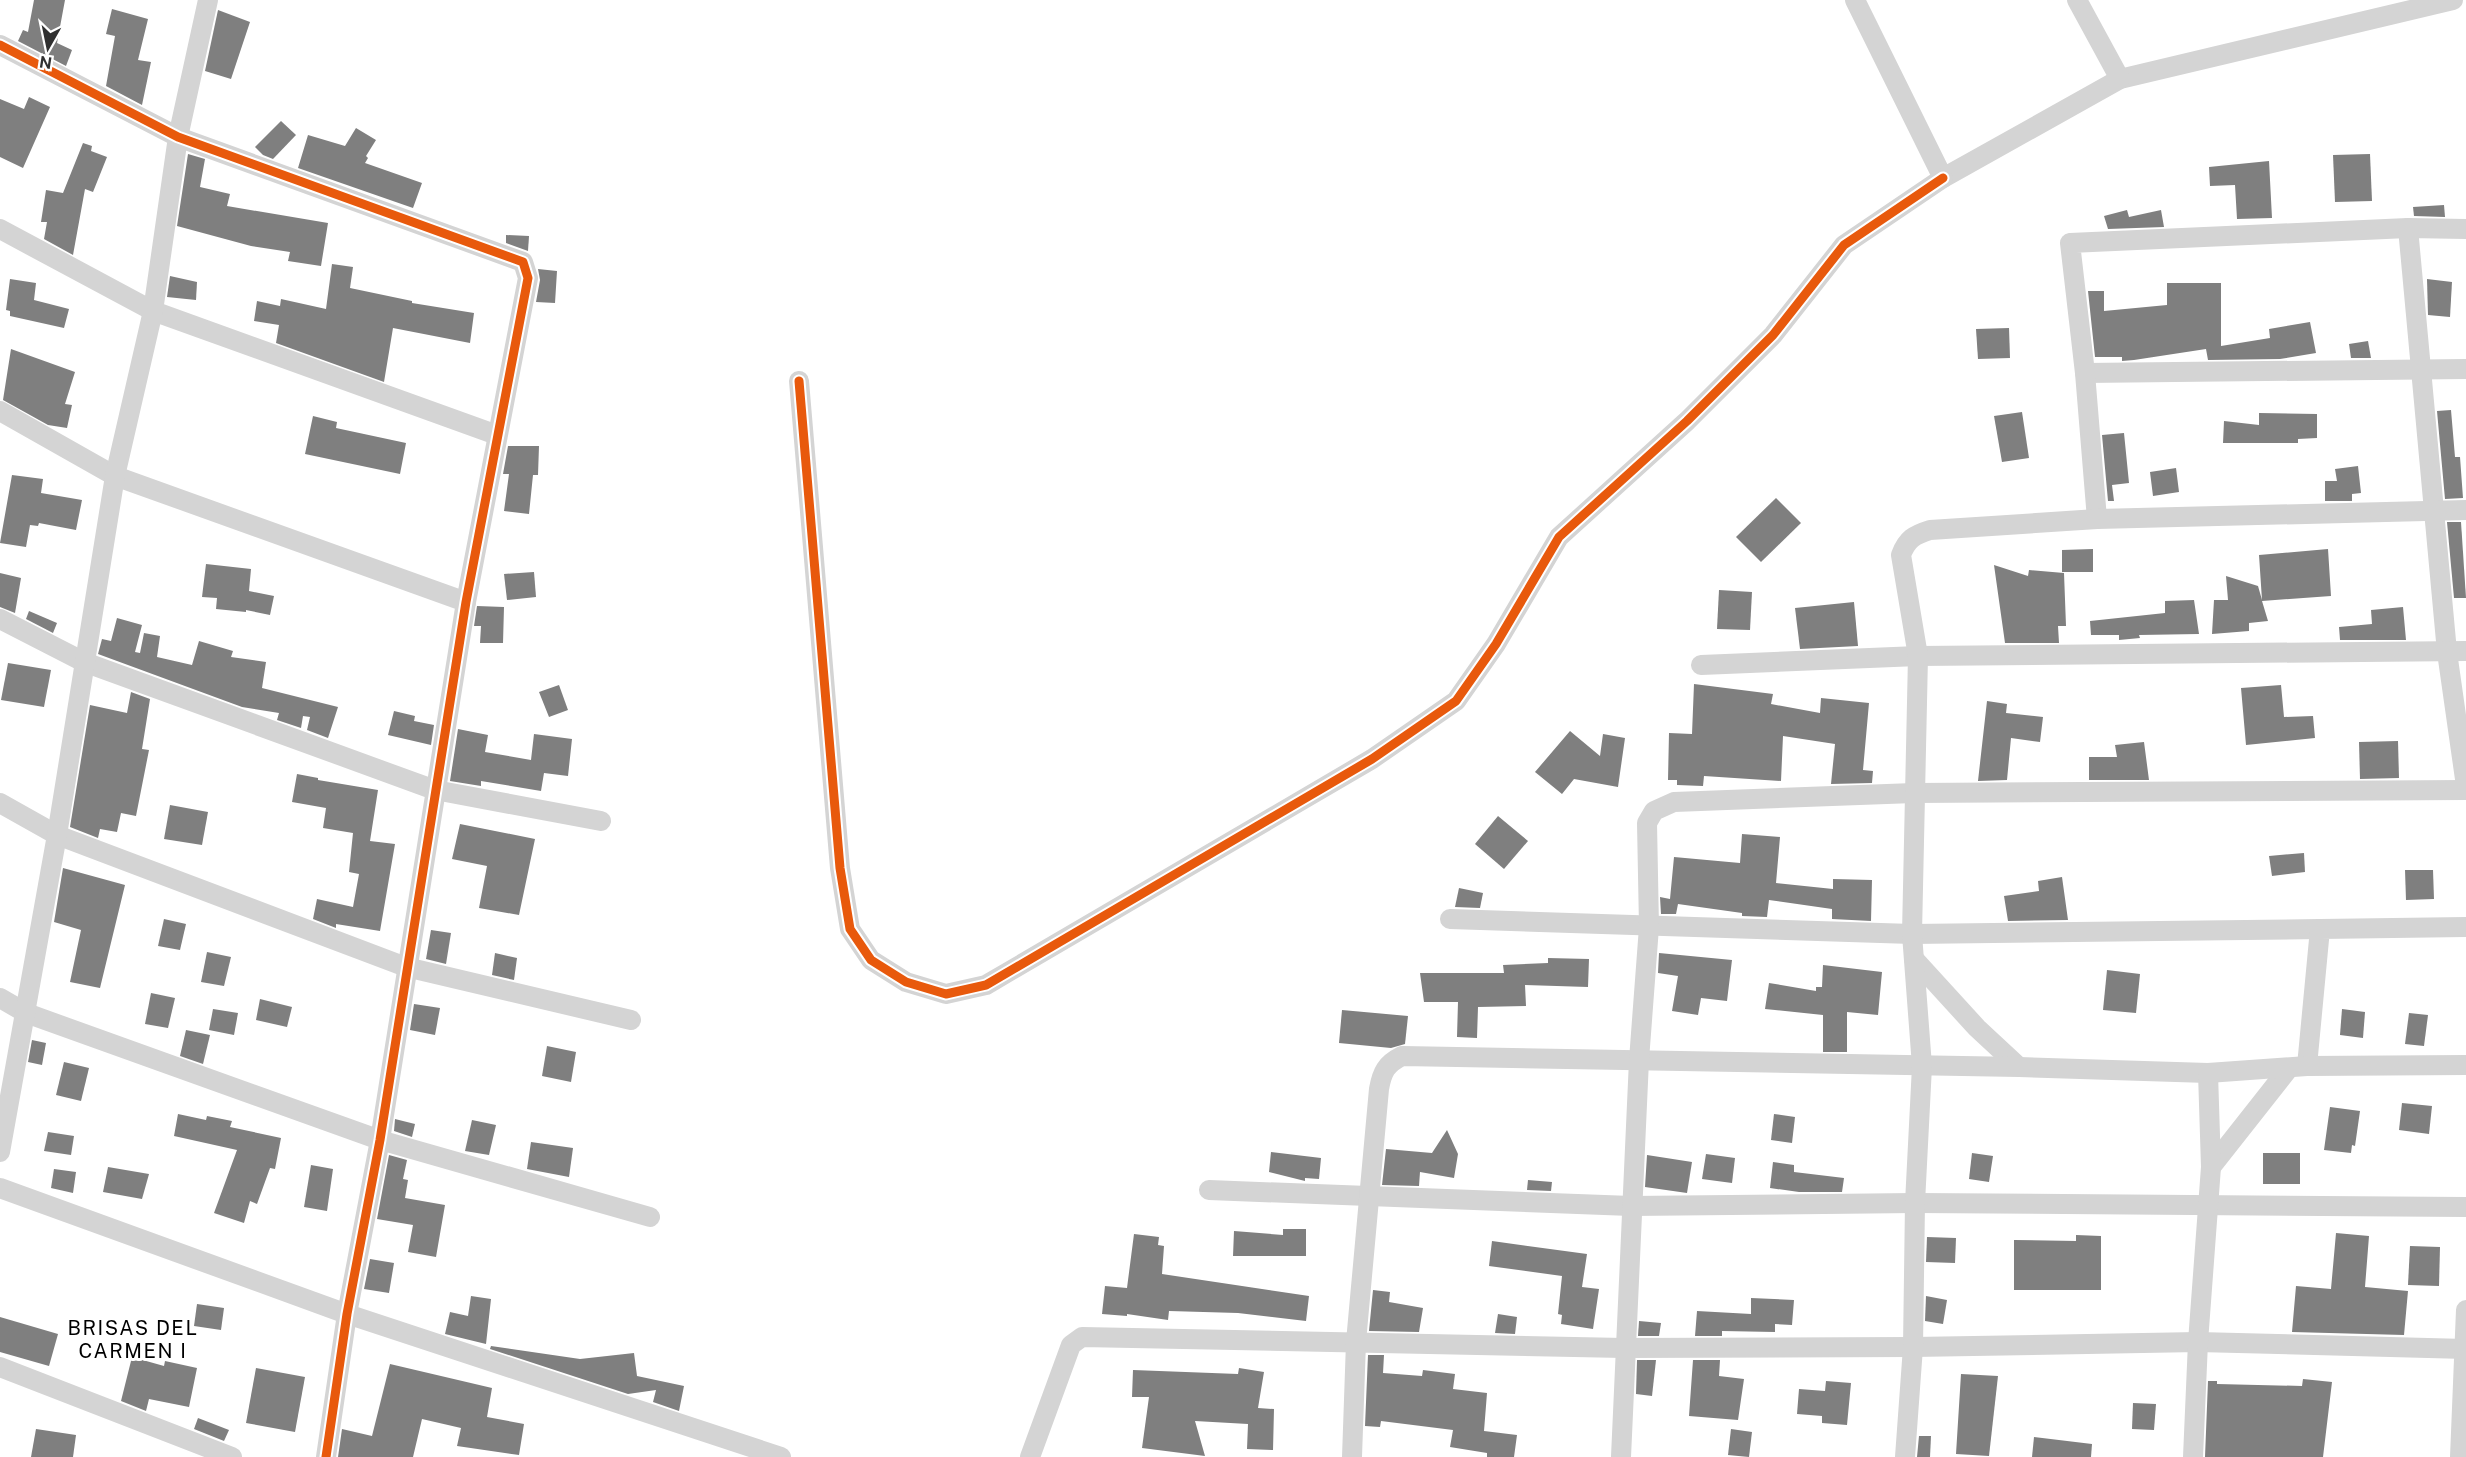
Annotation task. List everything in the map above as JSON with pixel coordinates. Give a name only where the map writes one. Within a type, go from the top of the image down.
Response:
[{"type":"street","points":[[0,1152],[57,835],[115,476],[153,311],[178,137],[208,0]]},
{"type":"street","points":[[1855,0],[1943,178]]},
{"type":"street","points":[[2077,0],[2120,79]]},
{"type":"street","points":[[799,381],[840,868],[850,929],[871,960],[906,982],[946,994],[986,985],[1372,759],[1456,701],[1496,644],[1559,537],[1687,420],[1773,335],[1844,245],[1943,178],[2120,79],[2453,0]]},
{"type":"street","points":[[0,45],[178,137],[523,262],[528,278],[466,602],[380,1140],[347,1314],[326,1457]]},
{"type":"street","points":[[2097,519],[2085,373],[2070,243],[2408,228],[2466,229]]},
{"type":"street","points":[[1621,1457],[1631,1206],[1649,927],[1647,823],[1654,811],[1674,802],[1914,793],[2466,788],[2457,651],[2434,510],[2423,370],[2408,228]]},
{"type":"street","points":[[0,229],[153,311],[497,435]]},
{"type":"street","points":[[2085,373],[2466,369]]},
{"type":"street","points":[[0,411],[115,476],[466,602]]},
{"type":"street","points":[[1905,1457],[1913,1347],[1915,1203],[1922,1066],[1912,934],[1918,656],[1901,555],[1906,543],[1914,535],[1930,530],[2097,519],[2466,510]]},
{"type":"street","points":[[0,619],[84,662],[435,790],[601,821]]},
{"type":"street","points":[[1701,665],[1918,656],[2457,651]]},
{"type":"street","points":[[0,803],[57,835],[406,967],[631,1020]]},
{"type":"street","points":[[1450,919],[1912,934],[2466,927]]},
{"type":"street","points":[[2211,1167],[2298,1067],[2320,929]]},
{"type":"street","points":[[1914,959],[1977,1028],[2019,1067]]},
{"type":"street","points":[[0,998],[26,1012],[380,1140],[650,1217]]},
{"type":"street","points":[[1352,1457],[1356,1342],[1367,1197],[1382,1073],[1389,1063],[1402,1056],[2019,1067],[2208,1073],[2298,1067],[2466,1065]]},
{"type":"street","points":[[2193,1457],[2206,1206],[2211,1167],[2208,1073]]},
{"type":"street","points":[[0,1188],[347,1314],[781,1457]]},
{"type":"street","points":[[1209,1190],[1631,1206],[1915,1203],[2466,1207]]},
{"type":"street","points":[[2460,1457],[2466,1310]]},
{"type":"street","points":[[1030,1457],[1071,1345],[1082,1337],[1624,1348],[1913,1347],[2198,1342],[2465,1349]]},
{"type":"street","points":[[0,1367],[232,1457]]},
{"type":"building","points":[[34,0],[65,0],[57,43],[72,50],[66,66],[18,41],[23,30],[28,32]]},
{"type":"building","points":[[112,9],[148,19],[138,60],[151,62],[142,105],[106,86],[115,36],[106,34]]},
{"type":"building","points":[[218,10],[250,22],[231,79],[205,71]]},
{"type":"building","points":[[29,97],[50,107],[23,168],[0,157],[0,99],[24,109]]},
{"type":"building","points":[[281,121],[296,135],[273,159],[263,155],[255,147]]},
{"type":"building","points":[[356,128],[376,140],[366,156],[368,158],[365,163],[422,183],[413,208],[298,168],[308,135],[345,146]]},
{"type":"building","points":[[83,143],[92,146],[91,151],[107,157],[93,192],[85,189],[73,255],[44,239],[47,222],[41,222],[46,190],[63,193]]},
{"type":"building","points":[[188,154],[205,159],[200,187],[230,194],[227,206],[328,223],[321,266],[288,261],[290,252],[251,246],[177,226]]},
{"type":"building","points":[[2370,154],[2372,201],[2335,202],[2333,155]]},
{"type":"building","points":[[2269,161],[2272,218],[2237,219],[2235,185],[2210,186],[2209,167]]},
{"type":"building","points":[[2444,205],[2445,217],[2414,216],[2413,207]]},
{"type":"building","points":[[2127,210],[2129,217],[2161,210],[2164,227],[2108,229],[2104,216]]},
{"type":"building","points":[[506,235],[529,236],[528,251],[506,243]]},
{"type":"building","points":[[332,264],[353,267],[350,288],[412,301],[412,303],[474,313],[470,343],[393,328],[384,382],[276,343],[279,325],[254,321],[257,301],[280,306],[281,299],[326,309]]},
{"type":"building","points":[[538,269],[557,271],[555,303],[536,302],[540,280]]},
{"type":"building","points":[[170,276],[197,282],[196,300],[167,297]]},
{"type":"building","points":[[10,279],[36,283],[34,300],[69,309],[64,328],[10,316],[10,311],[6,310]]},
{"type":"building","points":[[2427,279],[2452,282],[2450,317],[2428,315]]},
{"type":"building","points":[[2167,283],[2221,283],[2221,346],[2270,338],[2269,329],[2310,322],[2316,353],[2280,359],[2208,360],[2206,349],[2122,361],[2122,357],[2095,357],[2088,291],[2104,291],[2104,311],[2167,305]]},
{"type":"building","points":[[2009,328],[2010,358],[1978,359],[1976,329]]},
{"type":"building","points":[[2368,341],[2371,358],[2351,358],[2349,344]]},
{"type":"building","points":[[11,349],[75,372],[65,404],[72,405],[67,428],[48,425],[3,400]]},
{"type":"building","points":[[2451,410],[2455,457],[2460,457],[2463,498],[2445,499],[2437,411]]},
{"type":"building","points":[[2022,412],[2029,458],[2002,462],[1994,416]]},
{"type":"building","points":[[2259,413],[2317,414],[2317,438],[2298,439],[2298,443],[2223,443],[2224,421],[2259,425]]},
{"type":"building","points":[[313,416],[337,422],[336,428],[406,443],[400,474],[305,454]]},
{"type":"building","points":[[2124,433],[2129,483],[2112,485],[2114,501],[2108,501],[2102,435]]},
{"type":"building","points":[[508,446],[539,446],[538,475],[533,475],[529,514],[504,511],[509,474],[503,474]]},
{"type":"building","points":[[2358,466],[2361,493],[2352,494],[2352,501],[2325,501],[2325,481],[2337,481],[2335,469]]},
{"type":"building","points":[[2176,468],[2179,492],[2153,496],[2150,472]]},
{"type":"building","points":[[12,475],[43,479],[41,493],[82,500],[76,530],[39,523],[38,526],[30,525],[26,547],[0,543]]},
{"type":"building","points":[[1776,498],[1801,523],[1761,562],[1736,537]]},
{"type":"building","points":[[2447,522],[2461,522],[2466,598],[2454,598]]},
{"type":"building","points":[[2093,549],[2093,572],[2062,572],[2062,550]]},
{"type":"building","points":[[2328,549],[2331,596],[2262,601],[2268,621],[2249,623],[2249,631],[2212,634],[2214,600],[2228,600],[2226,576],[2258,586],[2262,600],[2259,555]]},
{"type":"building","points":[[206,564],[251,569],[249,591],[274,596],[270,615],[246,610],[246,612],[216,609],[217,598],[202,597]]},
{"type":"building","points":[[1994,565],[2028,576],[2029,570],[2064,573],[2066,626],[2058,626],[2059,643],[2005,643]]},
{"type":"building","points":[[534,572],[536,597],[507,600],[504,574]]},
{"type":"building","points":[[0,573],[21,578],[15,613],[0,607]]},
{"type":"building","points":[[1719,590],[1752,592],[1750,630],[1717,629]]},
{"type":"building","points":[[2194,600],[2199,634],[2139,635],[2140,638],[2119,640],[2119,635],[2091,635],[2090,621],[2165,613],[2165,601]]},
{"type":"building","points":[[1854,602],[1858,646],[1800,649],[1795,608]]},
{"type":"building","points":[[477,606],[504,607],[503,643],[480,643],[481,626],[474,626]]},
{"type":"building","points":[[2403,607],[2406,640],[2340,640],[2339,627],[2372,624],[2371,610]]},
{"type":"building","points":[[29,611],[57,623],[53,633],[26,619]]},
{"type":"building","points":[[117,618],[142,625],[135,652],[140,653],[144,633],[160,636],[157,657],[192,665],[199,641],[233,651],[231,657],[266,662],[262,688],[338,707],[328,738],[307,730],[310,717],[303,716],[301,728],[277,720],[279,713],[242,707],[98,654],[102,639],[111,641]]},
{"type":"building","points":[[8,663],[51,670],[44,707],[1,700]]},
{"type":"building","points":[[1694,684],[1773,694],[1771,704],[1820,713],[1821,698],[1869,703],[1863,770],[1873,771],[1872,783],[1831,784],[1835,744],[1783,736],[1781,781],[1704,776],[1703,786],[1677,785],[1677,780],[1668,780],[1669,733],[1692,734]]},
{"type":"building","points":[[559,685],[568,710],[549,717],[539,692]]},
{"type":"building","points":[[2281,685],[2284,717],[2313,716],[2315,738],[2246,745],[2241,688]]},
{"type":"building","points":[[131,692],[150,699],[142,749],[149,750],[136,816],[121,813],[117,832],[100,829],[98,838],[70,827],[90,705],[127,713]]},
{"type":"building","points":[[1987,701],[2007,704],[2006,713],[2043,717],[2040,742],[2011,738],[2007,780],[1978,781]]},
{"type":"building","points":[[394,711],[415,716],[414,721],[434,725],[431,745],[388,735]]},
{"type":"building","points":[[458,729],[488,735],[485,752],[531,760],[534,734],[572,739],[568,776],[544,773],[541,791],[481,781],[481,786],[450,781]]},
{"type":"building","points":[[1570,731],[1600,756],[1603,734],[1625,738],[1618,787],[1574,779],[1562,794],[1535,772]]},
{"type":"building","points":[[2398,741],[2399,778],[2360,779],[2359,742]]},
{"type":"building","points":[[2144,742],[2149,780],[2089,780],[2089,757],[2117,757],[2115,745]]},
{"type":"building","points":[[297,774],[318,778],[318,780],[378,790],[370,841],[395,844],[380,931],[336,924],[336,928],[313,919],[317,899],[353,907],[359,874],[349,872],[353,833],[323,828],[326,808],[292,802]]},
{"type":"building","points":[[170,805],[208,812],[202,845],[164,839]]},
{"type":"building","points":[[1498,816],[1528,841],[1504,869],[1475,844]]},
{"type":"building","points":[[460,824],[535,839],[519,915],[479,908],[487,866],[452,859]]},
{"type":"building","points":[[1742,834],[1780,837],[1776,883],[1833,889],[1833,879],[1872,880],[1871,921],[1832,919],[1832,909],[1769,900],[1767,917],[1742,916],[1742,913],[1678,904],[1676,914],[1661,914],[1660,897],[1670,899],[1674,857],[1740,863]]},
{"type":"building","points":[[2304,853],[2305,872],[2272,876],[2269,856]]},
{"type":"building","points":[[63,868],[125,885],[100,988],[70,982],[81,930],[54,922]]},
{"type":"building","points":[[2405,870],[2433,870],[2434,899],[2406,900]]},
{"type":"building","points":[[2062,877],[2068,920],[2008,921],[2004,896],[2039,891],[2038,881]]},
{"type":"building","points":[[1459,888],[1483,893],[1480,908],[1455,907]]},
{"type":"building","points":[[164,919],[186,924],[180,950],[158,946]]},
{"type":"building","points":[[431,930],[451,933],[446,964],[426,959]]},
{"type":"building","points":[[207,952],[231,957],[224,986],[201,982]]},
{"type":"building","points":[[495,953],[517,958],[514,980],[492,975]]},
{"type":"building","points":[[1659,953],[1732,960],[1727,1001],[1701,998],[1698,1015],[1672,1011],[1678,976],[1658,973]]},
{"type":"building","points":[[1548,958],[1589,959],[1588,987],[1525,985],[1526,1006],[1478,1007],[1477,1038],[1457,1037],[1458,1002],[1424,1002],[1420,973],[1504,973],[1503,965],[1548,963]]},
{"type":"building","points":[[1823,965],[1882,972],[1878,1015],[1847,1012],[1847,1052],[1823,1052],[1823,1015],[1765,1009],[1769,983],[1816,991],[1816,987],[1822,987]]},
{"type":"building","points":[[2107,970],[2140,974],[2136,1013],[2103,1010]]},
{"type":"building","points":[[151,993],[175,998],[168,1028],[145,1024]]},
{"type":"building","points":[[260,999],[292,1007],[287,1027],[256,1020]]},
{"type":"building","points":[[414,1004],[440,1008],[435,1035],[410,1030]]},
{"type":"building","points":[[213,1009],[238,1013],[234,1035],[209,1030]]},
{"type":"building","points":[[2342,1009],[2365,1012],[2363,1038],[2340,1035]]},
{"type":"building","points":[[1342,1010],[1408,1016],[1405,1044],[1391,1048],[1339,1043]]},
{"type":"building","points":[[2409,1013],[2428,1015],[2424,1046],[2405,1044]]},
{"type":"building","points":[[186,1030],[210,1035],[203,1064],[180,1056]]},
{"type":"building","points":[[32,1040],[46,1043],[42,1065],[28,1062]]},
{"type":"building","points":[[547,1046],[576,1052],[571,1082],[542,1076]]},
{"type":"building","points":[[64,1062],[89,1068],[81,1101],[56,1095]]},
{"type":"building","points":[[2402,1103],[2432,1106],[2429,1134],[2399,1130]]},
{"type":"building","points":[[2330,1107],[2360,1111],[2355,1146],[2352,1145],[2351,1153],[2324,1150]]},
{"type":"building","points":[[178,1114],[206,1120],[207,1116],[232,1121],[230,1127],[281,1138],[275,1169],[270,1168],[257,1204],[250,1201],[244,1223],[214,1213],[237,1150],[174,1136]]},
{"type":"building","points":[[1774,1114],[1795,1117],[1792,1143],[1771,1140]]},
{"type":"building","points":[[395,1119],[415,1124],[412,1137],[394,1131]]},
{"type":"building","points":[[472,1120],[496,1125],[489,1155],[465,1151]]},
{"type":"building","points":[[1447,1130],[1458,1154],[1454,1178],[1420,1172],[1419,1186],[1382,1185],[1386,1149],[1432,1153]]},
{"type":"building","points":[[48,1132],[74,1136],[71,1155],[44,1151]]},
{"type":"building","points":[[531,1142],[573,1148],[569,1177],[527,1169]]},
{"type":"building","points":[[1271,1152],[1321,1158],[1319,1179],[1305,1178],[1305,1181],[1269,1172]]},
{"type":"building","points":[[1972,1153],[1993,1156],[1989,1182],[1969,1179]]},
{"type":"building","points":[[2263,1153],[2300,1153],[2300,1184],[2263,1184]]},
{"type":"building","points":[[1706,1154],[1735,1158],[1732,1183],[1702,1179]]},
{"type":"building","points":[[389,1155],[407,1160],[403,1179],[408,1180],[405,1198],[445,1205],[436,1257],[408,1252],[413,1225],[377,1219]]},
{"type":"building","points":[[1647,1155],[1692,1162],[1687,1193],[1645,1187]]},
{"type":"building","points":[[1773,1162],[1794,1165],[1794,1172],[1844,1178],[1842,1192],[1799,1192],[1770,1188]]},
{"type":"building","points":[[311,1165],[333,1169],[327,1211],[304,1207]]},
{"type":"building","points":[[108,1167],[149,1174],[142,1199],[103,1192]]},
{"type":"building","points":[[54,1169],[76,1172],[73,1193],[51,1188]]},
{"type":"building","points":[[1528,1180],[1552,1182],[1551,1191],[1527,1190]]},
{"type":"building","points":[[1283,1229],[1306,1229],[1306,1256],[1233,1256],[1234,1231],[1283,1235]]},
{"type":"building","points":[[2336,1233],[2369,1236],[2365,1287],[2408,1291],[2404,1335],[2292,1332],[2296,1286],[2331,1289]]},
{"type":"building","points":[[1134,1234],[1159,1237],[1158,1245],[1164,1246],[1162,1274],[1309,1296],[1306,1321],[1238,1313],[1169,1311],[1168,1320],[1127,1314],[1127,1316],[1102,1314],[1105,1286],[1127,1288]]},
{"type":"building","points":[[2076,1235],[2101,1236],[2101,1290],[2014,1290],[2014,1240],[2076,1241]]},
{"type":"building","points":[[1927,1237],[1956,1238],[1955,1263],[1926,1262]]},
{"type":"building","points":[[1492,1241],[1587,1254],[1582,1287],[1599,1289],[1593,1329],[1561,1324],[1562,1315],[1558,1314],[1562,1276],[1489,1266]]},
{"type":"building","points":[[2410,1246],[2440,1247],[2439,1286],[2408,1285]]},
{"type":"building","points":[[370,1259],[394,1263],[389,1293],[364,1289]]},
{"type":"building","points":[[1373,1290],[1390,1292],[1389,1302],[1423,1308],[1419,1332],[1369,1331]]},
{"type":"building","points":[[471,1296],[491,1299],[486,1344],[445,1334],[450,1312],[468,1316]]},
{"type":"building","points":[[1926,1296],[1947,1300],[1943,1324],[1925,1321]]},
{"type":"building","points":[[1751,1298],[1794,1300],[1792,1325],[1775,1324],[1775,1332],[1722,1331],[1722,1336],[1695,1336],[1697,1311],[1751,1314]]},
{"type":"building","points":[[197,1304],[224,1308],[221,1330],[194,1326]]},
{"type":"building","points":[[1498,1314],[1517,1317],[1515,1334],[1495,1333]]},
{"type":"building","points":[[0,1317],[58,1334],[49,1366],[0,1352]]},
{"type":"building","points":[[1639,1321],[1661,1323],[1659,1336],[1638,1336]]},
{"type":"building","points":[[491,1346],[580,1359],[634,1353],[637,1376],[684,1386],[679,1411],[653,1402],[656,1390],[628,1394],[490,1349]]},
{"type":"building","points":[[1368,1355],[1384,1355],[1383,1373],[1422,1376],[1423,1370],[1455,1374],[1453,1389],[1487,1393],[1484,1431],[1517,1435],[1514,1457],[1487,1457],[1487,1453],[1450,1447],[1453,1430],[1381,1421],[1380,1427],[1365,1426]]},
{"type":"building","points":[[132,1357],[164,1366],[165,1361],[197,1368],[189,1407],[149,1399],[146,1411],[121,1401]]},
{"type":"building","points":[[1637,1360],[1656,1360],[1652,1396],[1636,1394]]},
{"type":"building","points":[[1693,1360],[1720,1360],[1719,1376],[1744,1379],[1738,1420],[1689,1416]]},
{"type":"building","points":[[390,1364],[492,1388],[487,1417],[524,1424],[519,1455],[457,1446],[461,1428],[422,1419],[413,1457],[338,1457],[342,1429],[372,1436]]},
{"type":"building","points":[[256,1368],[305,1377],[295,1432],[246,1423]]},
{"type":"building","points":[[1239,1368],[1264,1372],[1258,1408],[1274,1409],[1273,1450],[1247,1449],[1248,1424],[1195,1421],[1205,1456],[1142,1448],[1149,1397],[1132,1397],[1133,1370],[1238,1374]]},
{"type":"building","points":[[1961,1374],[1998,1376],[1989,1456],[1956,1454]]},
{"type":"building","points":[[2303,1379],[2332,1382],[2323,1457],[2205,1457],[2208,1381],[2217,1381],[2217,1384],[2302,1386]]},
{"type":"building","points":[[1826,1381],[1851,1383],[1847,1425],[1822,1423],[1822,1416],[1797,1414],[1799,1389],[1825,1391]]},
{"type":"building","points":[[2133,1403],[2156,1404],[2154,1430],[2132,1429]]},
{"type":"building","points":[[198,1418],[229,1430],[224,1441],[194,1429]]},
{"type":"building","points":[[36,1429],[76,1435],[73,1457],[31,1457]]},
{"type":"building","points":[[1731,1429],[1752,1432],[1749,1457],[1728,1455]]},
{"type":"building","points":[[1919,1436],[1931,1436],[1930,1457],[1917,1457]]},
{"type":"building","points":[[2034,1437],[2092,1444],[2091,1457],[2032,1457]]},
{"type":"cycle path","points":[[0,45],[178,137],[523,262],[528,278],[466,602],[380,1140],[347,1314],[326,1457]]},
{"type":"cycle path","points":[[799,381],[840,868],[850,929],[871,960],[906,982],[946,994],[986,985],[1372,759],[1456,701],[1496,644],[1559,537],[1687,421],[1773,335],[1844,245],[1943,178]]},
{"type":"district","name":"BRISAS DEL CARMEN I","points":[[133,1340]]}]
